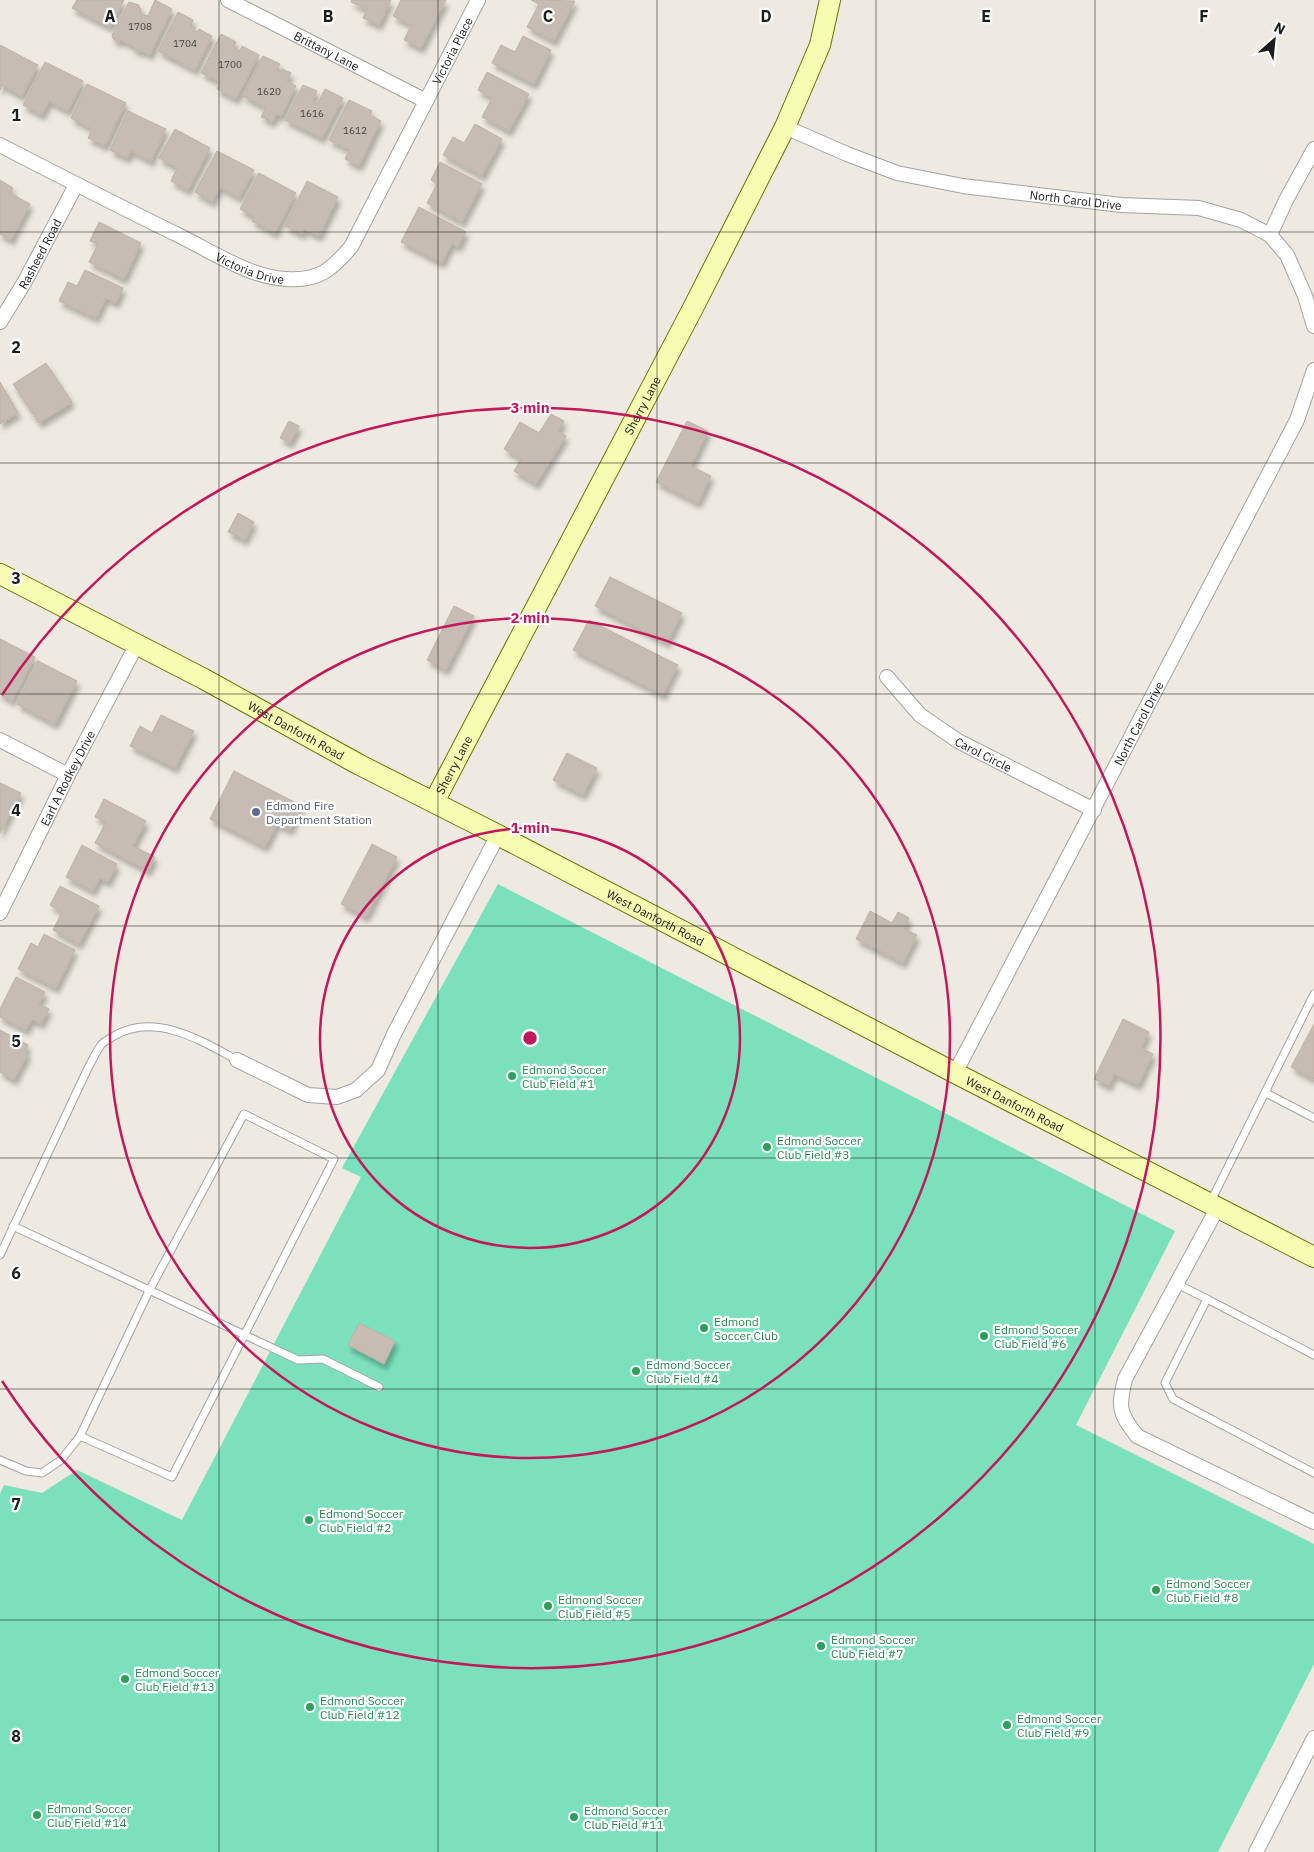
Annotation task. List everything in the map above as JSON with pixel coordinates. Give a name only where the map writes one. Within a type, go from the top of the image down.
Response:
[{"type":"main road","name":"Sherry Lane","points":[[434,802],[693,308],[785,127],[820,45],[830,0]]},
{"type":"main road","name":"West Danforth Road","points":[[0,574],[204,678],[358,764],[1314,1257]]},
{"type":"street","name":"Brittany Lane","points":[[228,0],[426,101]]},
{"type":"street","name":"Victoria Place","points":[[426,101],[478,0]]},
{"type":"street","name":"Victoria Drive","points":[[0,145],[224,258],[267,277],[289,280],[318,276],[335,266],[351,247],[426,101]]},
{"type":"street","name":"North Carol Drive","points":[[785,127],[847,154],[897,172],[963,186],[1121,205],[1199,208],[1241,220],[1270,235],[1287,255],[1305,296],[1314,326]]},
{"type":"street","points":[[1270,235],[1286,200],[1314,149]]},
{"type":"street","name":"Rasheed Road","points":[[0,322],[24,283],[76,184]]},
{"type":"street","name":"North Carol Drive","points":[[955,1073],[1297,420],[1314,370]]},
{"type":"street","name":"Earl A Rodkey Drive","points":[[0,913],[68,775],[137,644]]},
{"type":"street","name":"Carol Circle","points":[[887,677],[920,715],[958,741],[1094,810]]},
{"type":"street","points":[[0,740],[68,775]]},
{"type":"street","points":[[237,1060],[308,1095],[337,1096],[356,1090],[378,1070],[394,1034],[498,835]]},
{"type":"street","points":[[1214,1205],[1177,1284],[1125,1379],[1120,1401],[1124,1419],[1138,1436],[1314,1522]]},
{"type":"street","points":[[1256,1852],[1314,1738]]},
{"type":"lane","points":[[1214,1205],[1314,994]]},
{"type":"lane","points":[[0,1255],[88,1068],[102,1043],[125,1030],[148,1026],[166,1028],[198,1039],[237,1060]]},
{"type":"lane","points":[[1266,1093],[1314,1118]]},
{"type":"lane","points":[[0,1460],[26,1471],[42,1473],[61,1460],[80,1436],[149,1290],[244,1114],[334,1159],[172,1477],[80,1436]]},
{"type":"lane","points":[[13,1226],[298,1360],[323,1359],[379,1387]]},
{"type":"lane","points":[[1177,1284],[1314,1355]]},
{"type":"lane","points":[[1207,1299],[1165,1382],[1173,1399],[1314,1473]]},
{"type":"green space","name":"Edmond Soccer Club","points":[[498,884],[1175,1231],[1076,1425],[1314,1544],[1314,1664],[1218,1852],[0,1852],[0,1494],[4,1485],[42,1493],[77,1470],[182,1520],[361,1177],[342,1168]]},
{"type":"building","points":[[77,0],[124,0],[110,27],[72,8]]},
{"type":"building","points":[[155,0],[172,9],[150,55],[134,49],[133,46],[121,40],[119,42],[113,39],[112,35],[129,2],[139,5],[140,13],[148,16]]},
{"type":"building","points":[[352,0],[391,0],[379,25],[363,18],[368,8],[366,9],[351,2]]},
{"type":"building","points":[[401,0],[446,0],[421,48],[404,40],[411,25],[393,16]]},
{"type":"building","points":[[531,0],[575,1],[554,41],[527,27],[539,4]]},
{"type":"building","points":[[178,12],[193,20],[191,26],[195,28],[194,30],[198,32],[199,29],[212,36],[195,70],[158,51]]},
{"type":"building","points":[[221,34],[236,42],[234,47],[240,51],[242,46],[259,55],[236,99],[217,89],[220,82],[201,73]]},
{"type":"building","points":[[523,36],[551,50],[534,84],[492,63],[501,45],[515,52]]},
{"type":"building","points":[[0,45],[38,65],[22,96],[2,85],[0,90]]},
{"type":"building","points":[[263,56],[280,64],[277,70],[281,72],[282,69],[291,73],[287,81],[296,86],[281,116],[277,114],[272,122],[261,117],[266,108],[243,96]]},
{"type":"building","points":[[45,62],[83,81],[68,111],[49,101],[42,115],[23,105]]},
{"type":"building","points":[[487,72],[529,94],[509,131],[482,117],[492,98],[478,90]]},
{"type":"building","points":[[87,84],[126,103],[105,146],[88,138],[92,129],[71,118]]},
{"type":"building","points":[[303,85],[317,91],[313,100],[316,101],[315,104],[317,105],[325,89],[343,98],[322,138],[285,120]]},
{"type":"building","points":[[349,100],[372,111],[370,115],[381,121],[359,166],[345,159],[349,150],[329,140]]},
{"type":"building","points":[[128,111],[166,129],[151,161],[131,151],[127,158],[110,150]]},
{"type":"building","points":[[475,124],[502,139],[482,176],[443,155],[453,137],[464,143]]},
{"type":"building","points":[[175,129],[210,148],[188,190],[171,181],[177,168],[159,158]]},
{"type":"building","points":[[217,151],[254,170],[239,198],[220,187],[212,202],[195,192]]},
{"type":"building","points":[[440,162],[482,184],[462,222],[427,203],[437,184],[431,180]]},
{"type":"building","points":[[259,173],[296,193],[275,233],[252,221],[254,217],[240,209]]},
{"type":"building","points":[[0,180],[13,188],[10,193],[30,204],[11,240],[0,234]]},
{"type":"building","points":[[307,181],[338,197],[319,236],[304,229],[302,234],[285,226]]},
{"type":"building","points":[[419,207],[466,232],[458,247],[452,243],[442,263],[401,242]]},
{"type":"building","points":[[99,222],[141,243],[124,279],[89,262],[98,244],[90,241]]},
{"type":"building","points":[[85,270],[123,288],[116,303],[106,298],[96,318],[59,301],[68,282],[77,286]]},
{"type":"building","points":[[46,363],[72,402],[39,423],[13,384]]},
{"type":"building","points":[[0,382],[18,413],[0,424]]},
{"type":"building","points":[[551,414],[564,421],[558,431],[566,436],[536,484],[514,471],[521,459],[504,449],[520,422],[539,433]]},
{"type":"building","points":[[289,421],[299,426],[290,443],[280,438]]},
{"type":"building","points":[[687,421],[708,431],[691,466],[711,476],[698,503],[656,482]]},
{"type":"building","points":[[238,513],[254,522],[245,540],[228,532]]},
{"type":"building","points":[[610,577],[682,613],[667,643],[595,606]]},
{"type":"building","points":[[454,606],[474,616],[446,670],[427,660]]},
{"type":"building","points":[[589,620],[678,665],[663,695],[573,650]]},
{"type":"building","points":[[0,639],[35,657],[12,701],[0,694]]},
{"type":"building","points":[[38,661],[77,681],[55,724],[17,704]]},
{"type":"building","points":[[161,715],[194,731],[175,768],[130,746],[140,726],[152,733]]},
{"type":"building","points":[[567,753],[597,768],[583,795],[553,780]]},
{"type":"building","name":"Edmond Fire Department Station","points":[[234,771],[302,806],[290,830],[277,824],[265,847],[210,819]]},
{"type":"building","points":[[0,783],[21,793],[0,833]]},
{"type":"building","points":[[104,799],[146,821],[133,846],[155,857],[148,871],[95,843],[106,822],[95,817]]},
{"type":"building","points":[[372,844],[397,857],[366,917],[341,904]]},
{"type":"building","points":[[82,845],[117,864],[108,882],[100,878],[93,891],[66,877]]},
{"type":"building","points":[[60,886],[99,906],[79,944],[53,930],[62,912],[50,905]]},
{"type":"building","points":[[870,911],[892,923],[898,912],[909,918],[904,929],[917,935],[903,963],[856,939]]},
{"type":"building","points":[[44,934],[75,950],[56,988],[18,969],[31,943],[38,947]]},
{"type":"building","points":[[16,977],[45,992],[39,1004],[49,1009],[41,1024],[32,1019],[26,1030],[0,1017],[0,1009]]},
{"type":"building","points":[[1123,1019],[1149,1032],[1141,1048],[1153,1054],[1138,1085],[1114,1074],[1109,1086],[1094,1079]]},
{"type":"building","points":[[1314,1024],[1314,1079],[1291,1067]]},
{"type":"building","points":[[0,1030],[28,1045],[25,1052],[28,1054],[14,1080],[0,1072]]},
{"type":"building","points":[[359,1323],[395,1341],[384,1364],[348,1345]]},
{"type":"place","name":"Edmond Fire Department Station","points":[[256,812]]},
{"type":"place","name":"Edmond Soccer Club Field #1","points":[[512,1076]]},
{"type":"place","name":"Edmond Soccer Club Field #3","points":[[767,1147]]},
{"type":"place","name":"Edmond Soccer Club","points":[[704,1328]]},
{"type":"place","name":"Edmond Soccer Club Field #6","points":[[984,1336]]},
{"type":"place","name":"Edmond Soccer Club Field #4","points":[[636,1371]]},
{"type":"place","name":"Edmond Soccer Club Field #2","points":[[309,1520]]},
{"type":"place","name":"Edmond Soccer Club Field #8","points":[[1156,1590]]},
{"type":"place","name":"Edmond Soccer Club Field #5","points":[[548,1606]]},
{"type":"place","name":"Edmond Soccer Club Field #7","points":[[821,1646]]},
{"type":"place","name":"Edmond Soccer Club Field #13","points":[[125,1679]]},
{"type":"place","name":"Edmond Soccer Club Field #12","points":[[310,1707]]},
{"type":"place","name":"Edmond Soccer Club Field #9","points":[[1007,1725]]},
{"type":"place","name":"Edmond Soccer Club Field #14","points":[[37,1815]]},
{"type":"place","name":"Edmond Soccer Club Field #11","points":[[574,1817]]}]
